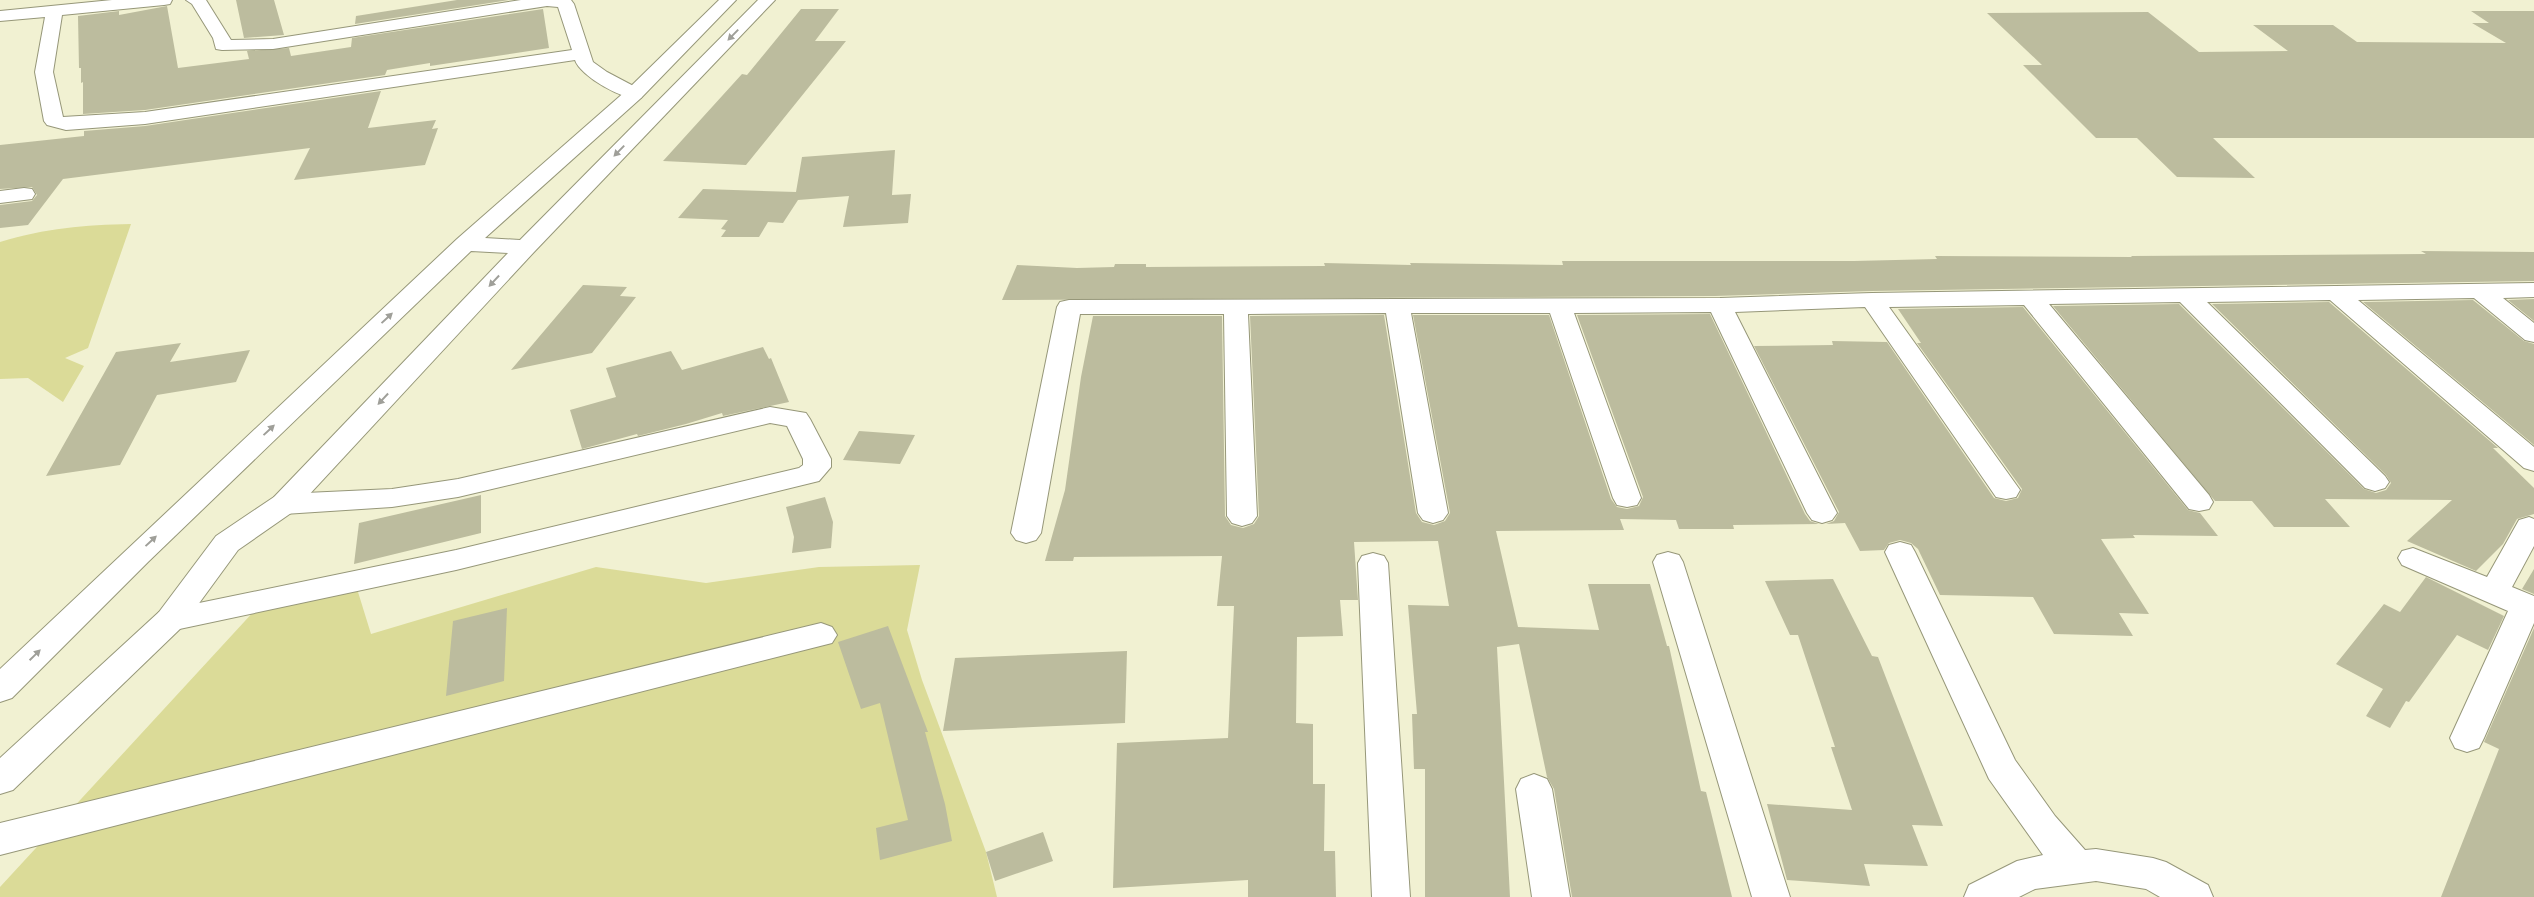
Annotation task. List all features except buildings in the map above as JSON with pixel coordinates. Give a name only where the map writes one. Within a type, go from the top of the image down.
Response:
[{"type":"street","points":[[0,16],[164,0]]},
{"type":"street","points":[[194,0],[198,1],[222,38],[222,45],[245,46],[272,44],[547,1],[562,2],[566,4],[585,64],[600,76],[634,94]]},
{"type":"street","points":[[0,689],[137,555],[465,244],[634,94],[728,0]]},
{"type":"street","points":[[0,780],[170,620],[227,542],[284,504],[526,247],[767,0]]},
{"type":"street","points":[[54,12],[44,72],[54,121],[66,124],[145,118],[582,54]]},
{"type":"street","points":[[0,197],[24,194]]},
{"type":"street","points":[[465,244],[526,247]]},
{"type":"street","points":[[1026,533],[1069,307],[1720,305],[1872,300],[2338,295],[2534,290]]},
{"type":"street","points":[[2480,291],[2534,335]]},
{"type":"street","points":[[2338,295],[2534,462]]},
{"type":"street","points":[[2188,297],[2375,482]]},
{"type":"street","points":[[2032,299],[2199,502]]},
{"type":"street","points":[[1872,300],[2006,490]]},
{"type":"street","points":[[1397,305],[1433,513]]},
{"type":"street","points":[[1556,305],[1560,306],[1626,498]]},
{"type":"street","points":[[1720,305],[1822,514]]},
{"type":"street","points":[[1236,306],[1242,516]]},
{"type":"street","points":[[170,620],[456,560],[808,475],[817,467],[817,459],[797,419],[770,415],[458,488],[392,498],[284,504]]},
{"type":"street","points":[[2495,592],[2529,527]]},
{"type":"street","points":[[1900,552],[2001,769],[2042,827],[2077,868]]},
{"type":"street","points":[[2413,558],[2530,607],[2467,738]]},
{"type":"street","points":[[1668,562],[1771,897]]},
{"type":"street","points":[[1373,563],[1391,897]]},
{"type":"street","points":[[0,839],[821,635]]},
{"type":"street","points":[[1534,789],[1551,897]]},
{"type":"street","points":[[1983,897],[2030,874],[2096,865],[2153,874],[2194,897]]},
{"type":"green space","points":[[131,224],[88,348],[65,358],[84,366],[63,402],[28,378],[0,379],[0,242],[33,233],[65,228]]},
{"type":"green space","points":[[920,565],[907,630],[922,680],[986,852],[997,897],[0,897],[0,887],[257,608],[354,579],[371,634],[596,567],[706,583],[819,567]]}]
